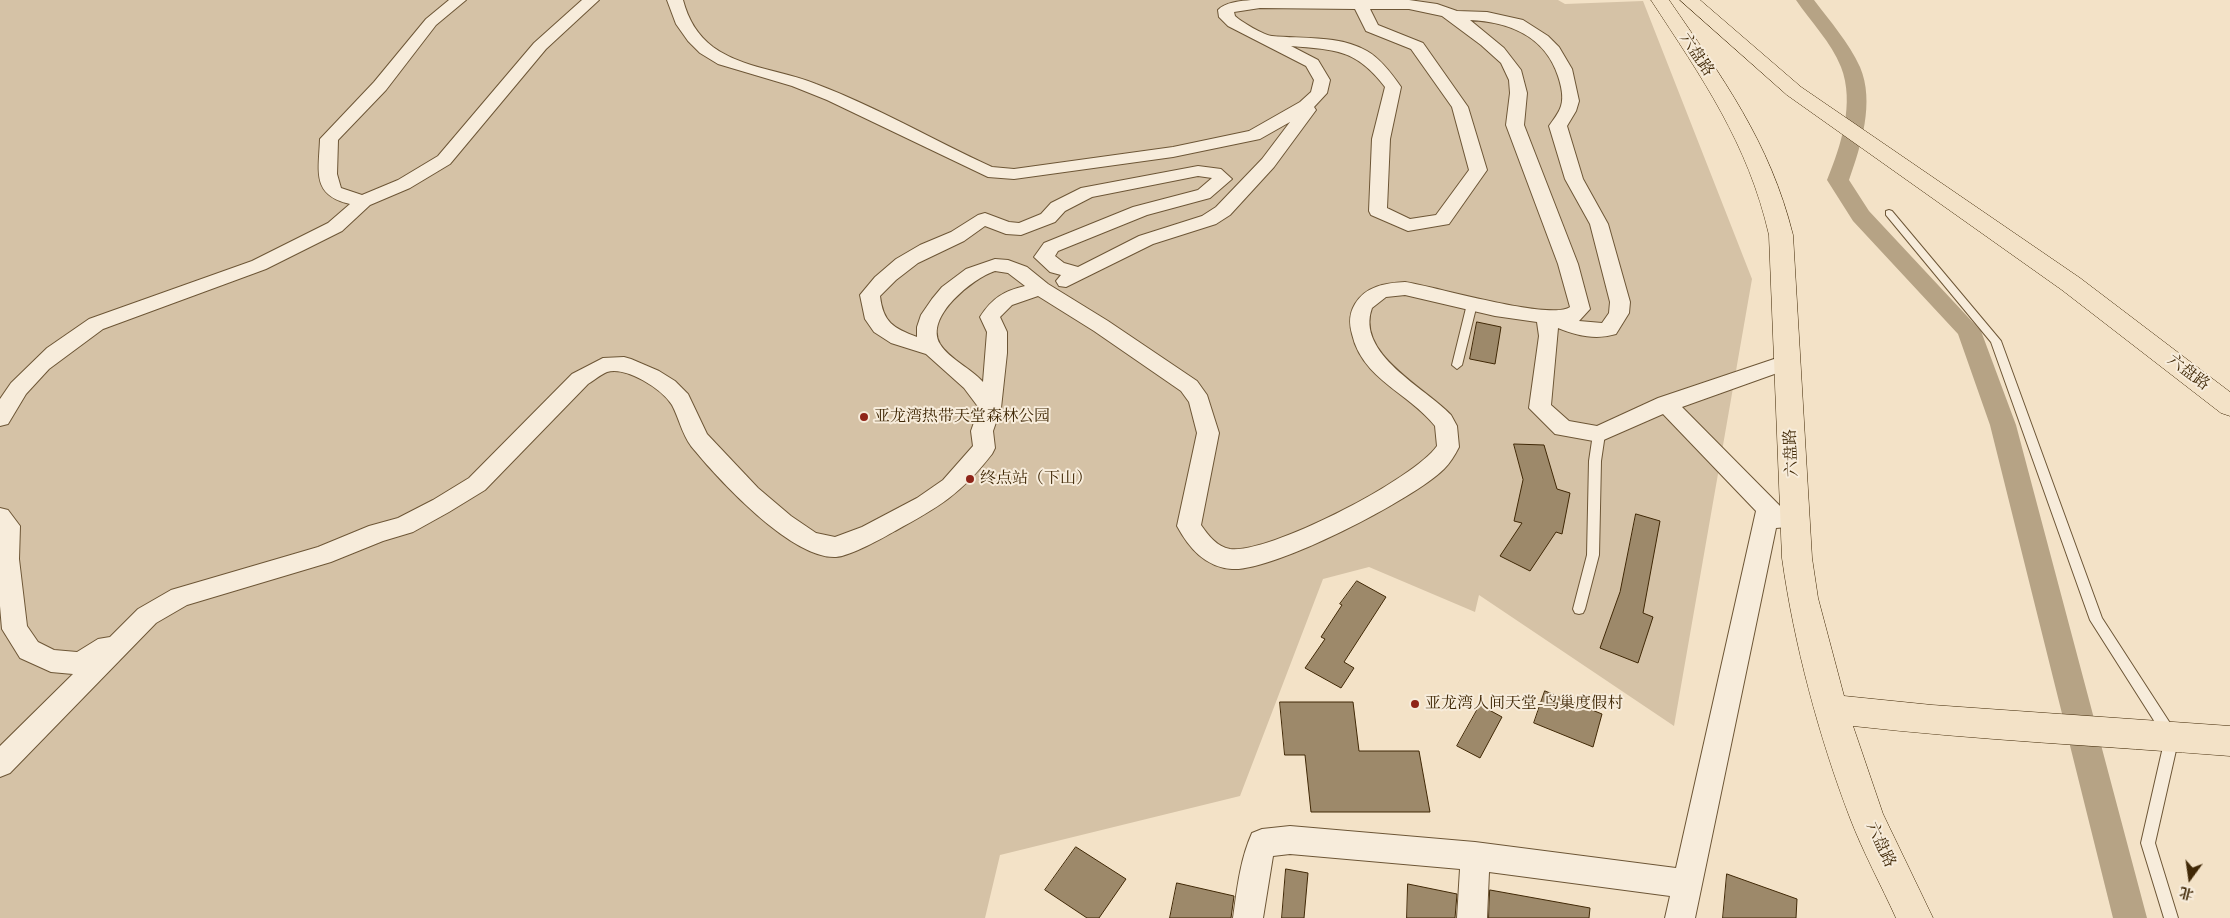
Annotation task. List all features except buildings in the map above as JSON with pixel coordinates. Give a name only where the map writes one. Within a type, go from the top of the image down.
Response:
[{"type":"main road","name":"六盘路","points":[[1660,0],[1749,138],[1769,185],[1781,235],[1796,538],[1803,598],[1831,709],[1867,818],[1915,918]]},
{"type":"main road","name":"六盘路","points":[[1689,0],[1794,90],[2071,284],[2230,406]]},
{"type":"main road","points":[[1831,709],[1932,720],[2230,740]]},
{"type":"street","points":[[364,201],[346,198],[333,190],[328,174],[329,139],[380,86],[431,22],[458,0]]},
{"type":"street","points":[[0,418],[18,387],[32,372],[96,324],[258,265],[297,247],[335,227],[364,201],[404,184],[444,160],[540,46],[591,0]]},
{"type":"street","points":[[675,0],[679,17],[702,46],[730,63],[810,86],[978,168],[1000,174],[1046,172],[1173,152],[1254,135],[1300,110],[1319,93]]},
{"type":"street","points":[[679,17],[685,0]]},
{"type":"street","points":[[0,764],[147,616],[180,597],[323,555],[377,532],[405,525],[441,506],[477,484],[580,379],[603,365],[624,364],[652,376],[667,386],[680,400],[698,439],[750,494],[782,523],[810,541],[836,547],[849,544],[898,520],[951,486],[984,448],[982,431],[990,408],[997,332],[990,317],[997,304],[1016,293],[1044,290],[1146,240],[1209,220],[1223,211],[1279,149],[1319,93],[1322,80],[1312,63],[1233,23],[1227,17],[1226,10],[1234,5],[1252,3],[1361,6],[1381,3],[1439,9],[1455,16],[1500,51],[1512,66],[1520,90],[1520,101],[1515,125],[1568,264],[1580,309],[1573,316],[1549,316],[1472,304],[1425,291],[1398,289],[1376,293],[1362,305],[1358,318],[1364,340],[1373,357],[1394,381],[1427,404],[1445,424],[1448,447],[1435,465],[1397,490],[1298,541],[1258,558],[1234,560],[1214,554],[1202,546],[1189,526],[1208,432],[1199,401],[1188,386],[1044,290],[1012,266],[995,265],[980,270],[947,293],[927,325],[926,336],[932,349]]},
{"type":"street","points":[[1266,40],[1312,43],[1357,52],[1379,68],[1393,87],[1381,139],[1378,211],[1408,225],[1442,220],[1478,170],[1460,107],[1417,46],[1372,28],[1361,6]]},
{"type":"street","points":[[1455,16],[1479,15],[1511,22],[1532,30],[1555,49],[1568,76],[1570,106],[1558,126],[1574,179],[1599,224],[1620,302],[1619,313],[1609,329],[1595,332],[1571,327],[1549,316]]},
{"type":"street","points":[[990,408],[973,384],[932,349],[893,336],[879,325],[870,311],[870,295],[884,277],[926,250],[947,242],[963,233],[975,223],[984,220],[1006,228],[1021,229],[1048,218],[1058,207],[1087,192],[1198,171],[1211,171],[1219,174],[1223,179],[1204,194],[1140,211],[1051,247],[1044,257],[1057,268],[1078,273]]},
{"type":"street","points":[[1549,316],[1549,336],[1540,408],[1563,428],[1599,434],[1666,404],[1788,362]]},
{"type":"street","points":[[1666,404],[1796,538]]},
{"type":"street","points":[[1680,918],[1768,510]]},
{"type":"street","points":[[0,517],[8,526],[7,559],[15,629],[29,650],[51,661],[80,663],[128,636]]},
{"type":"street","points":[[1248,918],[1254,872],[1262,844],[1290,840],[1475,856],[1686,884]]},
{"type":"street","points":[[1472,918],[1475,856]]},
{"type":"lane","points":[[1889,213],[1996,341],[2096,620],[2158,736],[2148,843],[2171,918]]},
{"type":"lane","points":[[1457,365],[1472,304]]},
{"type":"lane","points":[[1579,609],[1592,555],[1595,461],[1599,434]]},
{"type":"shaded area","name":"亚龙湾热带天堂森林公园","points":[[0,0],[1558,0],[1565,4],[1643,1],[1752,279],[1674,726],[1479,595],[1475,612],[1369,567],[1323,579],[1240,796],[1000,855],[985,918],[0,918]]},
{"type":"waterway","points":[[1805,0],[1839,47],[1853,75],[1856,102],[1855,115],[1851,142],[1838,180],[1861,216],[1969,331],[2003,425],[2130,918]]},
{"type":"place","name":"亚龙湾热带天堂森林公园","points":[[864,417]]},
{"type":"place","name":"终点站（下山）","points":[[970,479]]},
{"type":"place","name":"亚龙湾人间天堂-鸟巢度假村","points":[[1415,704]]}]
